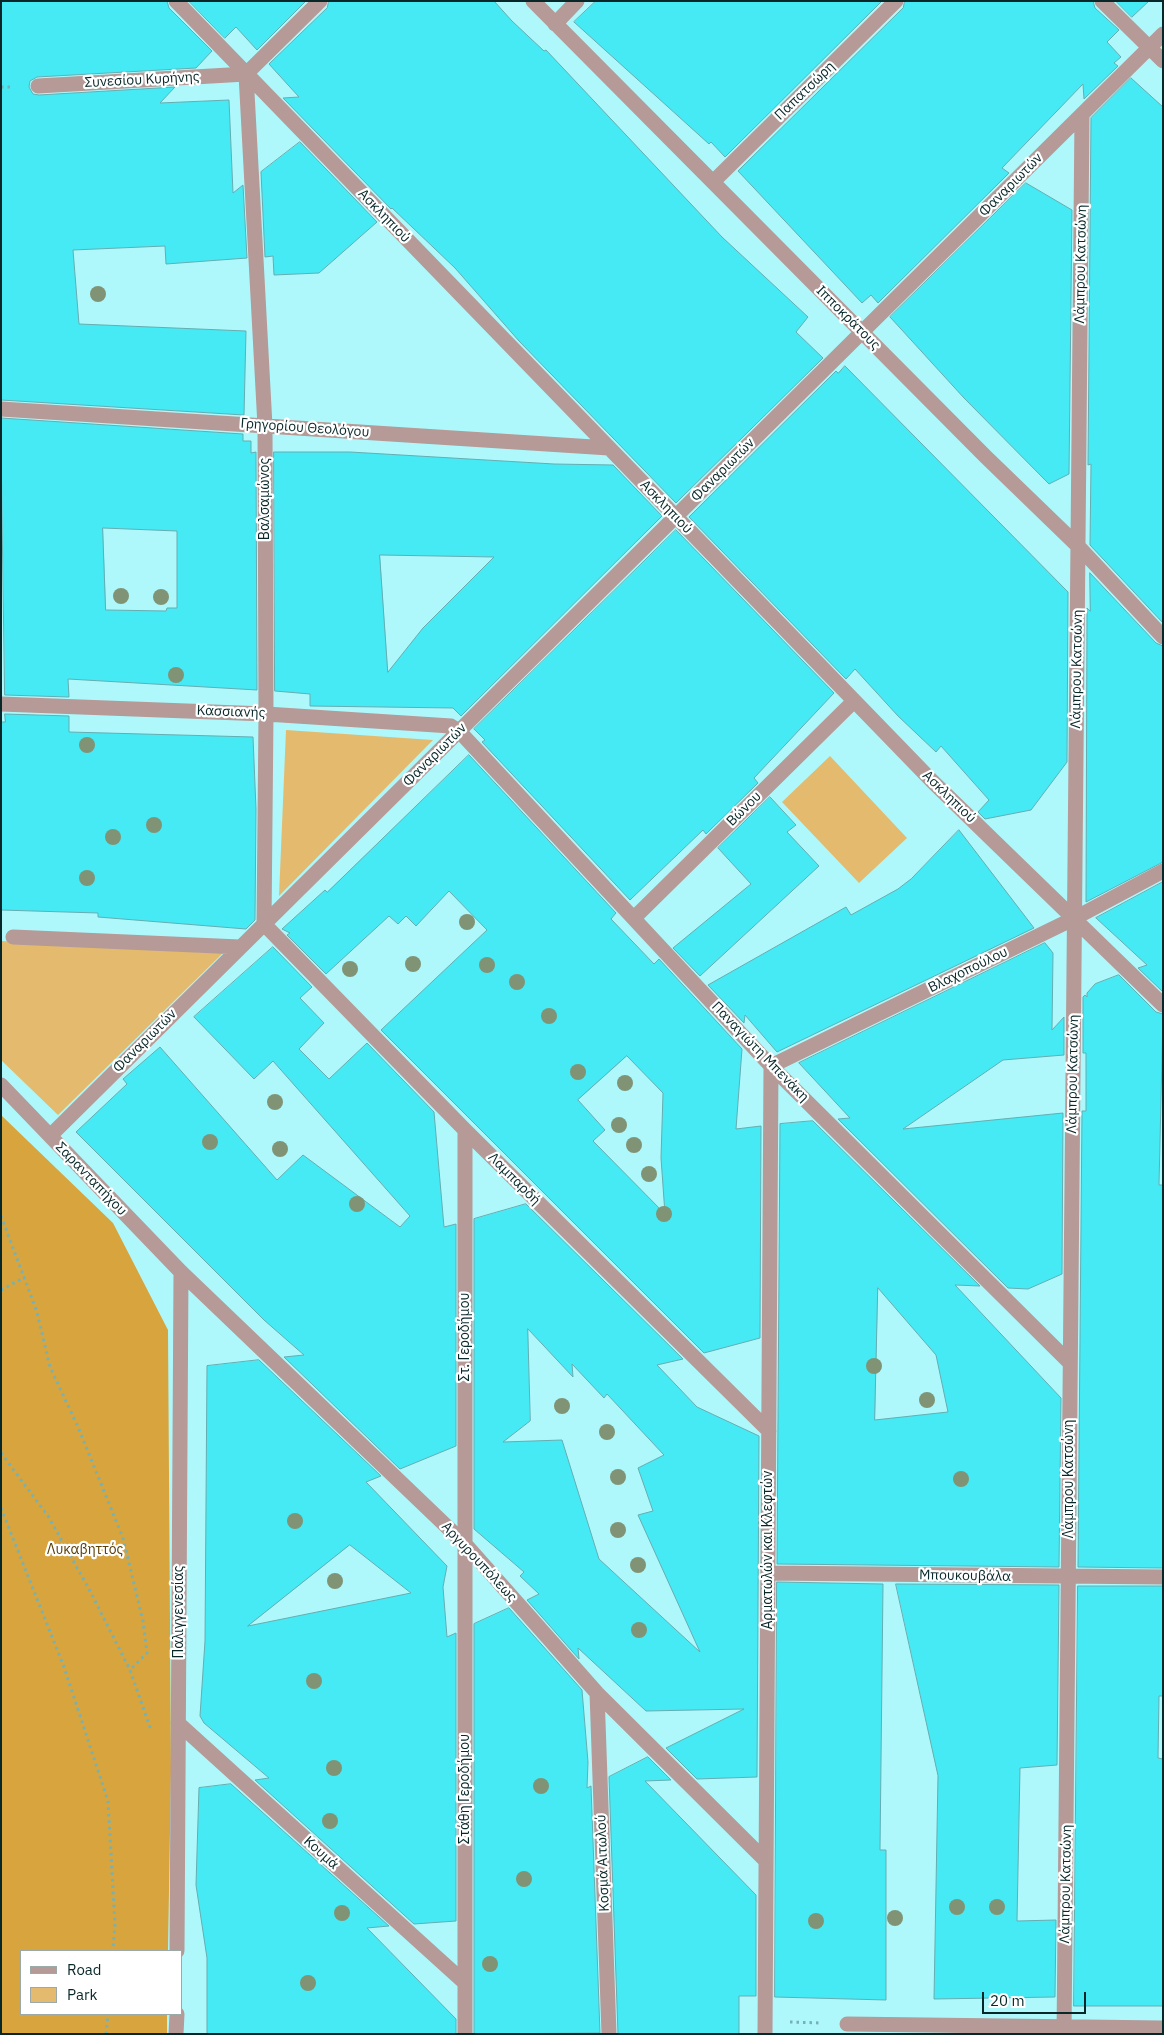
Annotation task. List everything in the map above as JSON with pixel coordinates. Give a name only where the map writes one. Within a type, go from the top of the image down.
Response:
[{"type":"street","name":"Ασκληπιού","points":[[176,1],[933,782],[1075,918],[1163,1006]]},
{"type":"street","points":[[246,74],[320,1]]},
{"type":"street","name":"Ιπποκράτους","points":[[533,1],[1078,546],[1163,637]]},
{"type":"street","points":[[555,24],[577,1]]},
{"type":"street","name":"Παπατσώρη","points":[[714,181],[896,1]]},
{"type":"street","points":[[1102,1],[1163,61]]},
{"type":"street","name":"Φαναριωτών","points":[[50,1136],[1163,34]]},
{"type":"street","name":"Συνεσίου Κυρήνης","points":[[38,86],[246,74]]},
{"type":"street","name":"Βαλσαμώνος","points":[[246,74],[265,426],[266,714],[264,924]]},
{"type":"street","name":"Λάμπρου Κατσώνη","points":[[1064,2030],[1082,115]]},
{"type":"street","name":"Γρηγορίου Θεολόγου","points":[[1,409],[609,448]]},
{"type":"street","name":"Βώνου","points":[[634,918],[854,701]]},
{"type":"street","name":"Κασσιανής","points":[[1,704],[266,714],[452,726],[459,731]]},
{"type":"street","name":"Παναγιώτη Μπενάκη","points":[[459,731],[771,1066],[1070,1363]]},
{"type":"street","name":"Βλαχοπούλου","points":[[771,1066],[1075,918],[1163,871]]},
{"type":"street","name":"Λαμπαρδή","points":[[264,924],[465,1130],[769,1430]]},
{"type":"street","points":[[13,937],[240,947]]},
{"type":"street","name":"Αρματωλών και Κλεφτών","points":[[765,2028],[771,1066]]},
{"type":"street","name":"Σαρανταπήχου","points":[[1,1085],[181,1272]]},
{"type":"street","name":"Στ. Γεροδήμου","points":[[465,1130],[465,1544]]},
{"type":"street","name":"Αργυρουπόλεως","points":[[181,1272],[465,1544],[597,1693],[766,1862]]},
{"type":"street","name":"Παλιγγενεσίας","points":[[177,1950],[181,1272]]},
{"type":"street","name":"Στάθη Γεροδήμου","points":[[465,1544],[465,2034]]},
{"type":"street","name":"Μπουκουβάλα","points":[[768,1573],[1163,1577]]},
{"type":"street","name":"Κοσμά Αιτωλού","points":[[597,1693],[610,2034]]},
{"type":"street","name":"Κουμά","points":[[178,1723],[465,1983]]},
{"type":"street","points":[[176,2015],[176,2034]]},
{"type":"street","points":[[847,2024],[1064,2030],[1163,2028]]},
{"type":"path","points":[[1,1216],[37,1312],[50,1368],[78,1427],[123,1538],[143,1621],[147,1654],[130,1670]]},
{"type":"path","points":[[1,1290],[24,1277]]},
{"type":"path","points":[[1,1452],[48,1516],[90,1589],[130,1670],[152,1734]]},
{"type":"path","points":[[1,1508],[64,1667],[108,1801],[115,1924],[113,1950]]},
{"type":"path","points":[[106,2034],[108,2015]]},
{"type":"path","points":[[765,2028],[847,2024]]},
{"type":"green space","points":[[286,730],[433,740],[279,896]]},
{"type":"green space","points":[[830,756],[907,838],[859,883],[782,802]]},
{"type":"green space","points":[[1,941],[224,952],[58,1115],[1,1060]]},
{"type":"green space","name":"Λυκαβηττός","points":[[1,1115],[113,1223],[168,1330],[171,1770],[168,1950],[20,1950],[20,2015],[167,2015],[167,2034],[1,2034]]},
{"type":"building","points":[[1,1],[167,1],[169,8],[212,51],[196,68],[37,77],[30,81],[29,87],[33,94],[39,95],[175,87],[160,103],[229,100],[233,193],[243,185],[247,258],[166,264],[165,246],[73,250],[79,324],[246,331],[244,415],[1,400]]},
{"type":"building","points":[[189,1],[306,1],[257,50],[236,27],[225,38]]},
{"type":"building","points":[[329,1],[494,1],[512,21],[544,51],[546,50],[722,237],[808,317],[796,332],[823,358],[676,503],[519,341],[455,268],[391,209],[283,98],[299,97],[269,64],[327,8]]},
{"type":"building","points":[[596,1],[882,1],[725,157],[711,142],[709,144],[574,22]]},
{"type":"building","points":[[905,1],[1093,1],[1095,8],[1119,30],[1107,42],[1121,57],[1114,63],[1118,66],[1084,99],[1083,84],[1002,168],[1009,173],[878,303],[871,295],[862,303],[738,171],[903,8]]},
{"type":"building","points":[[1116,1],[1149,1],[1132,17]]},
{"type":"building","points":[[1131,78],[1163,107],[1163,623],[1090,545],[1091,464],[1088,465],[1091,118]]},
{"type":"building","points":[[300,142],[377,222],[319,273],[274,275],[273,256],[265,257],[261,172]]},
{"type":"building","points":[[1026,183],[1072,210],[1069,474],[1049,484],[964,398],[890,317]]},
{"type":"building","points":[[845,366],[1068,592],[1067,762],[1031,810],[985,819],[978,812],[989,800],[941,746],[936,752],[898,716],[855,669],[846,679],[689,517],[836,371],[838,373]]},
{"type":"building","points":[[1,418],[243,434],[243,441],[251,441],[251,453],[256,452],[257,690],[68,679],[69,697],[5,695]],"holes":[[[103,528],[177,531],[177,608],[167,608],[166,611],[106,610]]]},
{"type":"building","points":[[274,452],[350,452],[554,464],[613,465],[662,516],[461,716],[453,708],[310,706],[310,694],[275,691]],"holes":[[[380,555],[494,557],[423,628],[388,672]]]},
{"type":"building","points":[[676,530],[834,693],[754,778],[758,783],[706,834],[703,830],[630,900],[482,742],[485,740],[474,729]]},
{"type":"building","points":[[1090,573],[1156,643],[1163,646],[1163,862],[1086,902],[1087,608],[1090,611]]},
{"type":"building","points":[[5,714],[69,716],[69,732],[253,737],[256,809],[255,920],[246,929],[98,917],[98,913],[1,910],[1,722],[5,722]]},
{"type":"building","points":[[469,755],[616,913],[611,919],[654,964],[659,959],[742,1049],[736,1129],[761,1126],[760,1338],[704,1353],[381,1030],[487,930],[449,891],[416,926],[406,916],[398,924],[389,916],[326,974],[287,935],[290,933],[282,929],[325,890],[327,892]],"holes":[[[627,1056],[663,1093],[661,1158],[665,1214],[593,1141],[605,1130],[578,1100]]]},
{"type":"building","points":[[770,797],[796,825],[787,832],[819,866],[700,976],[673,948],[751,884],[718,848]]},
{"type":"building","points":[[959,830],[1034,928],[777,1052],[745,1015],[744,1023],[708,985],[846,907],[851,915],[898,889],[911,879]]},
{"type":"building","points":[[1163,882],[1163,992],[1138,968],[1147,965],[1096,918]]},
{"type":"building","points":[[1045,943],[1053,953],[1052,1030],[1064,1017],[1064,1055],[1003,1060],[903,1129],[1063,1113],[1062,1274],[1028,1289],[1008,1288],[838,1119],[850,1118],[799,1063]]},
{"type":"building","points":[[273,947],[312,987],[300,998],[324,1023],[299,1049],[329,1079],[367,1043],[434,1112],[444,1227],[456,1224],[456,1446],[400,1469],[284,1357],[304,1355],[264,1320],[76,1132],[127,1084],[123,1079],[160,1047],[277,1180],[303,1155],[400,1227],[410,1216],[273,1061],[254,1079],[194,1017]]},
{"type":"building","points":[[1119,975],[1156,1012],[1163,1014],[1159,1185],[1163,1185],[1163,1568],[1078,1567],[1082,1111],[1086,1111],[1086,1053],[1083,1053],[1083,997],[1085,995],[1087,997],[1087,993],[1095,984]]},
{"type":"building","points":[[813,1121],[980,1286],[955,1285],[1061,1398],[1059,1567],[777,1564],[780,1124]],"holes":[[[878,1288],[936,1355],[948,1412],[875,1420]]]},
{"type":"building","points":[[526,1204],[683,1359],[657,1365],[697,1407],[759,1436],[757,1777],[697,1779],[666,1748],[744,1709],[646,1711],[578,1648],[579,1659],[527,1600],[539,1594],[520,1576],[524,1572],[474,1529],[474,1219]],"holes":[[[528,1329],[573,1377],[572,1364],[604,1398],[607,1394],[664,1455],[638,1468],[653,1511],[638,1515],[700,1652],[599,1559],[562,1440],[503,1442],[530,1421]]]},
{"type":"building","points":[[259,1360],[381,1476],[366,1482],[447,1566],[443,1587],[447,1637],[456,1633],[456,1921],[414,1924],[255,1780],[269,1778],[204,1723],[200,1716],[205,1641],[207,1366]],"holes":[[[350,1545],[411,1593],[248,1626]]]},
{"type":"building","points":[[777,1582],[883,1584],[880,1850],[886,1850],[886,2000],[775,1997]]},
{"type":"building","points":[[896,1584],[1059,1585],[1057,1765],[1020,1768],[1017,1921],[1056,1920],[1055,1997],[934,1999],[938,1776]]},
{"type":"building","points":[[1078,1586],[1163,1586],[1163,1696],[1159,1696],[1158,1758],[1163,1759],[1163,2006],[1074,2006]]},
{"type":"building","points":[[509,1608],[582,1690],[588,1762],[587,1788],[591,1786],[600,2033],[474,2034],[474,1624]]},
{"type":"building","points":[[648,1757],[671,1780],[645,1781],[756,1895],[756,1996],[739,1996],[739,2034],[618,2034],[609,1777]]},
{"type":"building","points":[[231,1784],[389,1926],[367,1928],[456,2019],[456,2034],[207,2034],[207,1958],[196,1885],[199,1788]]}]
